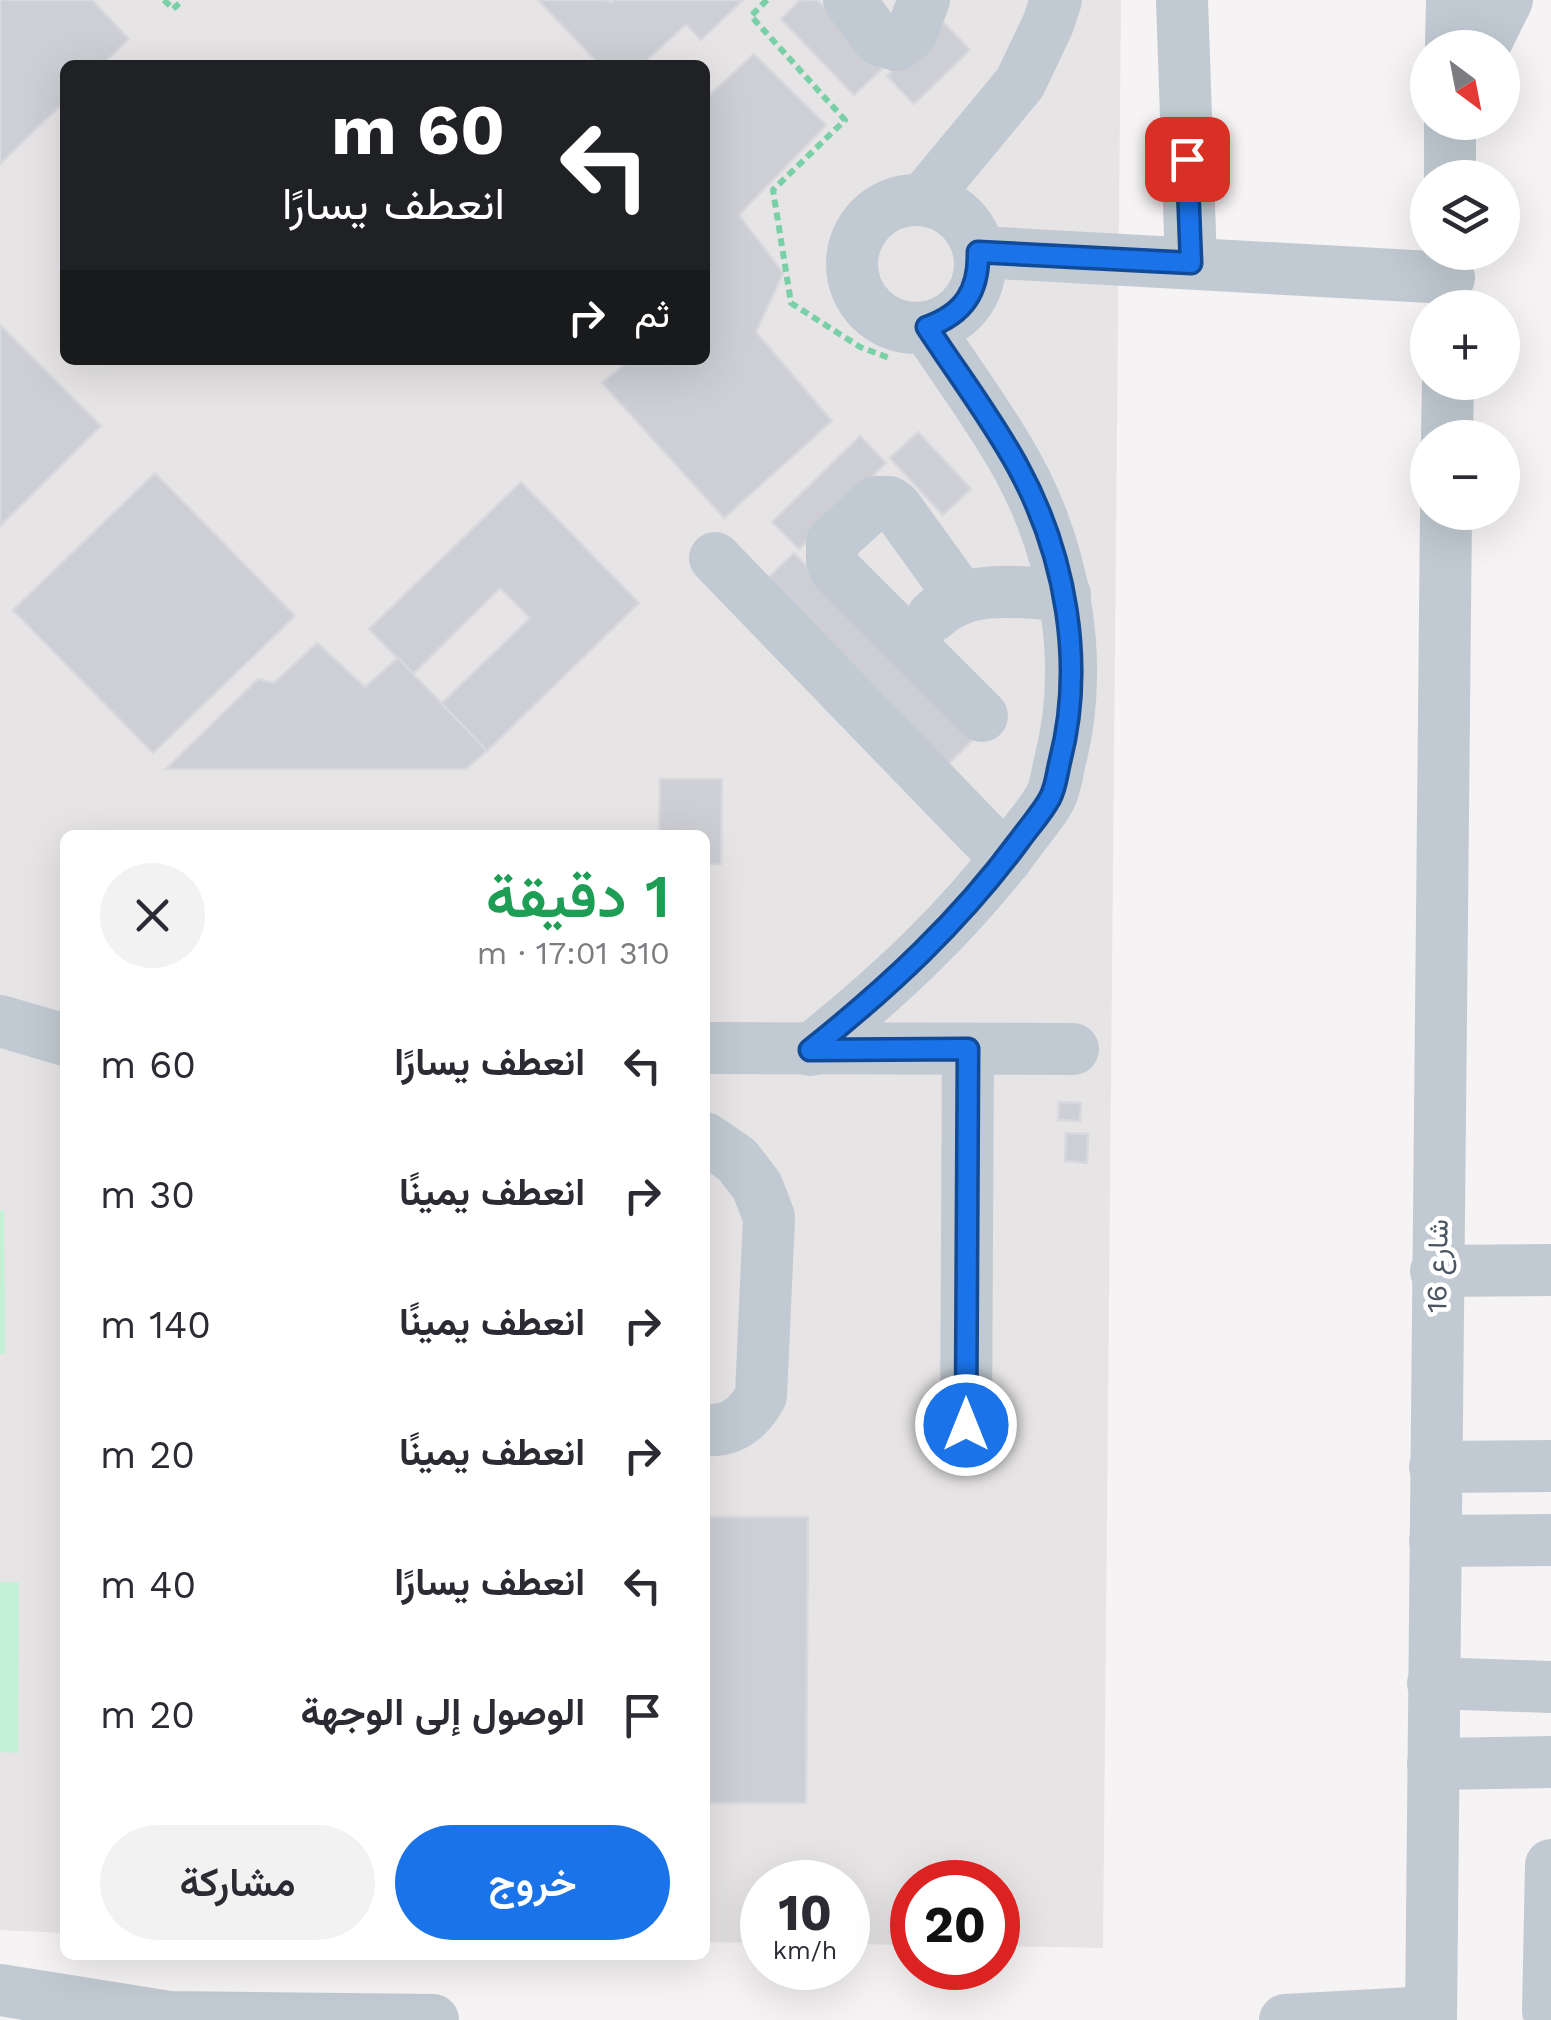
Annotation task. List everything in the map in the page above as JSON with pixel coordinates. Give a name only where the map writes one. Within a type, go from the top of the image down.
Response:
[{"type":"street","points":[[848,0],[879,40],[896,45],[911,34],[924,0]]},
{"type":"street","points":[[924,200],[1020,83],[1056,0]]},
{"type":"street","points":[[1182,0],[1191,263]]},
{"type":"street","points":[[1452,0],[1452,30]]},
{"type":"street","points":[[1491,30],[1507,0]]},
{"type":"street","points":[[810,1050],[879,994],[941,934],[1006,859],[1051,797],[1068,731],[1072,663],[1064,595],[1046,529],[1018,467],[916,347],[900,327],[876,315],[858,293],[851,266],[856,239],[872,217],[896,203],[924,200],[949,208],[968,227],[978,252],[979,272],[974,291],[962,308],[916,347]]},
{"type":"street","points":[[978,252],[1449,279]]},
{"type":"street","points":[[961,597],[896,507],[888,502],[876,502],[832,542],[836,570],[982,716]]},
{"type":"street","name":"شارع 16","points":[[1431,2016],[1446,530]]},
{"type":"street","points":[[715,558],[1006,859]]},
{"type":"street","points":[[907,641],[944,606],[961,597],[980,592],[1064,595]]},
{"type":"street","points":[[0,1020],[60,1038]]},
{"type":"street","points":[[710,1048],[1072,1049]]},
{"type":"street","points":[[966,1425],[968,1049]]},
{"type":"street","points":[[710,1141],[737,1160],[757,1186],[769,1217],[761,1396],[750,1415],[732,1427],[710,1429]]},
{"type":"street","points":[[1436,1271],[1551,1270]]},
{"type":"street","points":[[1435,1467],[1551,1466]]},
{"type":"street","points":[[1435,1540],[1551,1540]]},
{"type":"street","points":[[1434,1683],[1551,1687]]},
{"type":"street","points":[[1433,1764],[1551,1762]]},
{"type":"street","points":[[1548,2012],[1551,1864]]},
{"type":"street","points":[[0,1990],[161,2018],[433,2020]]},
{"type":"street","points":[[1285,2020],[1431,2016]]},
{"type":"path","points":[[164,0],[173,9],[183,0]]},
{"type":"path","points":[[768,0],[752,16],[845,120],[774,190],[791,303],[860,347],[916,347]]},
{"type":"shaded area","points":[[0,0],[1121,0],[1103,1948],[1020,1946],[1020,1860],[890,1860],[890,1945],[870,1944],[870,1860],[740,1860],[740,1943],[710,1942],[710,830],[60,830],[60,1933],[0,1930]]},
{"type":"green space","points":[[0,1210],[4,1210],[5,1354],[0,1354]]},
{"type":"green space","points":[[0,1582],[19,1582],[18,1753],[0,1752]]},
{"type":"building","points":[[0,0],[92,0],[129,39],[107,60],[60,60],[60,106],[0,164]]},
{"type":"building","points":[[538,0],[743,0],[701,40],[686,24],[647,60],[595,60]]},
{"type":"building","points":[[800,0],[817,0],[882,69],[854,95],[781,19]]},
{"type":"building","points":[[944,23],[970,50],[914,104],[887,76]]},
{"type":"building","points":[[754,54],[826,125],[739,215],[783,273],[756,332],[832,421],[724,518],[602,383],[624,365],[710,365],[710,94]]},
{"type":"building","points":[[0,325],[101,426],[0,526]]},
{"type":"building","points":[[918,432],[971,489],[943,515],[890,458]]},
{"type":"building","points":[[860,436],[886,463],[799,549],[772,522]]},
{"type":"building","points":[[155,473],[295,616],[153,753],[13,610]]},
{"type":"building","points":[[521,482],[639,603],[487,751],[441,704],[530,618],[500,588],[413,674],[369,629]]},
{"type":"building","points":[[794,553],[974,739],[947,765],[767,579]]},
{"type":"building","points":[[317,643],[365,687],[398,658],[487,751],[466,769],[166,769],[258,679],[274,683]]},
{"type":"building","points":[[660,779],[722,779],[721,864],[710,864],[710,830],[659,830]]},
{"type":"building","points":[[1059,1102],[1081,1103],[1080,1121],[1058,1120]]},
{"type":"building","points":[[1066,1133],[1088,1134],[1087,1163],[1065,1161]]},
{"type":"building","points":[[710,1517],[808,1517],[806,1803],[710,1803]]},
{"type":"route","points":[[966,1425],[968,1049],[810,1050],[879,994],[941,934],[999,868],[1051,797],[1068,731],[1072,663],[1064,595],[1046,529],[1018,467],[927,327],[962,308],[974,291],[979,272],[978,252],[1191,263],[1187,159]]}]
